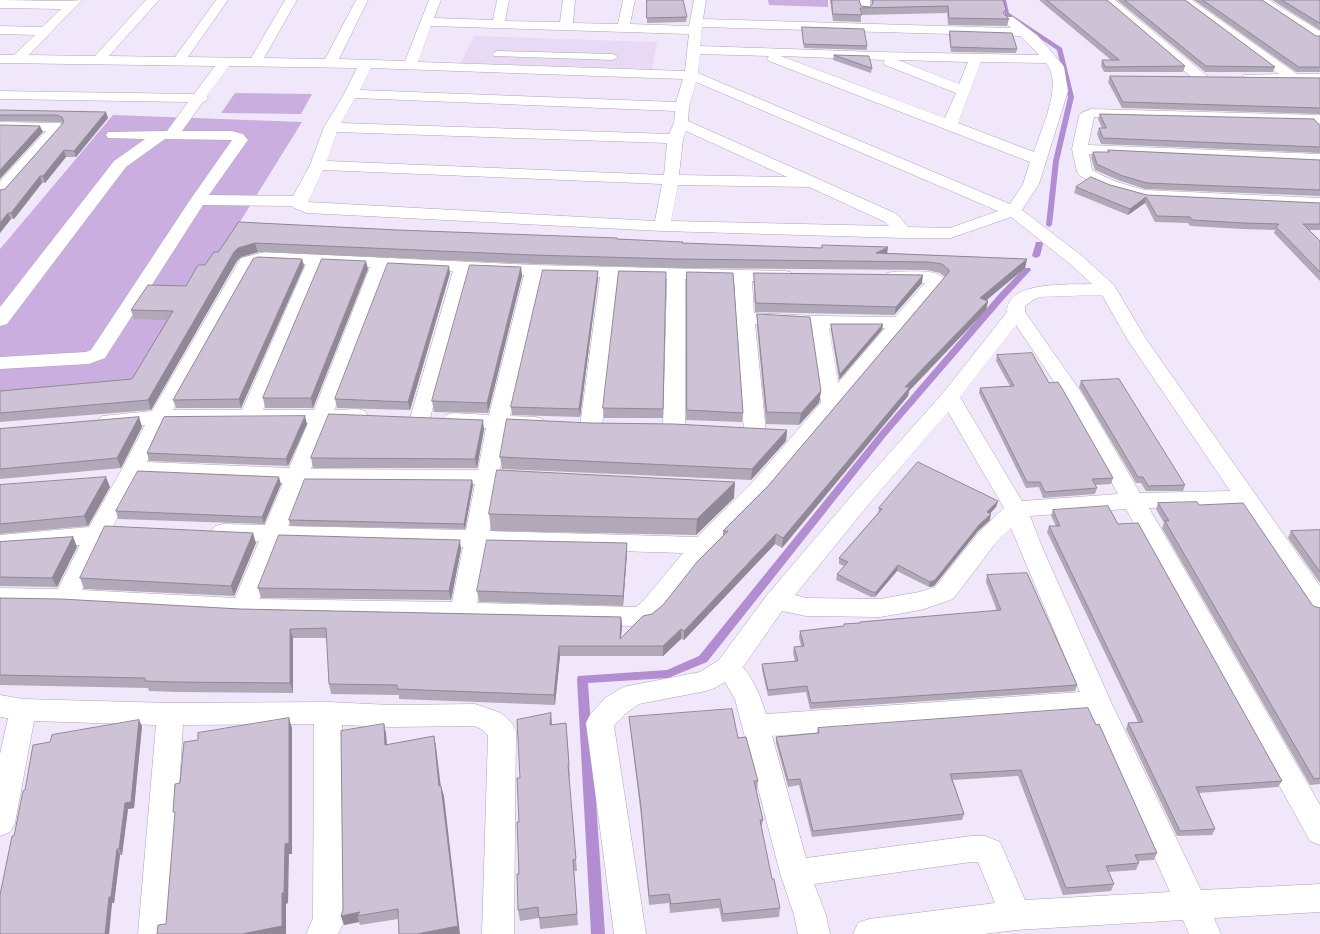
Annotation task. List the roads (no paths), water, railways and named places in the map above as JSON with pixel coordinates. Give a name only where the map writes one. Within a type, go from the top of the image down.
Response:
[{"type":"street","points":[[98,61],[153,0]]},
{"type":"street","points":[[179,61],[222,0]]},
{"type":"street","points":[[255,62],[291,0]]},
{"type":"street","points":[[330,63],[362,0]]},
{"type":"street","points":[[410,65],[435,0]]},
{"type":"street","points":[[498,24],[503,0]]},
{"type":"street","points":[[566,26],[570,0]]},
{"type":"street","points":[[623,28],[629,0]]},
{"type":"street","points":[[662,226],[671,180],[675,139],[681,123],[682,107],[691,75],[700,0]]},
{"type":"street","points":[[1108,0],[1201,78]]},
{"type":"street","points":[[1184,0],[1292,77]]},
{"type":"street","points":[[1261,0],[1316,33]]},
{"type":"street","points":[[0,4],[16,2],[74,2]]},
{"type":"street","points":[[18,59],[74,2]]},
{"type":"street","points":[[366,64],[351,94],[330,127],[318,165],[300,201],[300,205],[307,208],[662,226],[950,233],[1013,211],[1031,184],[1061,91],[1056,67],[1051,59],[1024,32],[1009,20]]},
{"type":"street","points":[[426,22],[623,28],[696,26],[1024,32]]},
{"type":"street","points":[[0,30],[45,31]]},
{"type":"street","points":[[693,50],[876,56],[1051,59]]},
{"type":"street","points":[[755,51],[1038,159]]},
{"type":"street","points":[[876,56],[964,90]]},
{"type":"street","points":[[950,125],[976,58]]},
{"type":"street","points":[[0,59],[330,63],[609,71],[691,75],[1013,211],[1076,260],[1108,289],[1137,339],[1320,605]]},
{"type":"street","points":[[0,320],[120,164],[167,135],[201,98],[225,62]]},
{"type":"street","points":[[1178,78],[1216,78]]},
{"type":"street","points":[[1239,78],[1320,78]]},
{"type":"street","points":[[351,94],[682,107]]},
{"type":"street","points":[[0,95],[201,98]]},
{"type":"street","points":[[1320,132],[1314,118],[1091,113],[1086,116],[1080,149],[1085,172],[1100,181],[1115,187],[1144,195],[1320,203]]},
{"type":"street","points":[[681,123],[891,218],[904,233]]},
{"type":"street","points":[[0,191],[58,126],[2,128]]},
{"type":"street","points":[[330,127],[675,139]]},
{"type":"street","points":[[0,363],[89,358],[98,354],[198,200],[240,140],[238,137],[232,135],[113,135]]},
{"type":"street","points":[[1080,149],[1320,159]]},
{"type":"street","points":[[318,165],[671,180],[810,182]]},
{"type":"street","points":[[198,200],[300,201]]},
{"type":"street","points":[[66,598],[99,531],[159,417],[247,262],[265,257],[534,270],[743,276],[799,276]]},
{"type":"street","points":[[250,415],[317,260]]},
{"type":"street","points":[[243,608],[322,415],[381,263]]},
{"type":"street","points":[[420,418],[463,266]]},
{"type":"street","points":[[463,612],[498,422],[534,270]]},
{"type":"street","points":[[610,272],[583,426],[614,426]]},
{"type":"street","points":[[676,274],[666,427],[696,428]]},
{"type":"street","points":[[743,276],[745,318],[755,432]]},
{"type":"street","points":[[0,597],[66,598],[243,608],[642,616],[653,607],[703,545],[758,490],[937,280],[926,277],[879,277]]},
{"type":"street","points":[[1108,289],[1037,292],[1026,296],[1016,305],[1016,312],[1073,395],[1320,832]]},
{"type":"street","points":[[630,934],[600,723],[615,706],[632,695],[706,681],[728,667],[776,601],[950,397],[1016,312]]},
{"type":"street","points":[[745,318],[819,322],[901,323]]},
{"type":"street","points":[[819,322],[830,404]]},
{"type":"street","points":[[950,397],[1016,509],[1030,547],[1098,702],[1205,934]]},
{"type":"street","points":[[87,423],[159,417],[250,415],[375,416]]},
{"type":"street","points":[[397,417],[552,424]]},
{"type":"street","points":[[733,430],[807,434]]},
{"type":"street","points":[[106,478],[131,472],[296,476],[488,477],[543,480]]},
{"type":"street","points":[[734,489],[758,490]]},
{"type":"street","points":[[776,601],[806,607],[880,608],[921,601],[944,593],[987,538],[1016,509],[1132,501],[1247,498]]},
{"type":"street","points":[[0,543],[125,528]]},
{"type":"street","points":[[204,531],[274,535],[703,545]]},
{"type":"street","points":[[728,667],[740,682],[748,699],[795,873],[810,915],[814,934]]},
{"type":"street","points":[[755,726],[1098,702]]},
{"type":"street","points":[[0,823],[12,708],[170,714],[328,713],[391,716],[475,715],[491,721],[502,731],[498,934]]},
{"type":"street","points":[[322,934],[329,920],[328,713]]},
{"type":"street","points":[[154,934],[170,714]]},
{"type":"street","points":[[795,873],[971,849],[985,849],[989,852],[1016,915]]},
{"type":"street","points":[[869,934],[1016,915],[1320,898]]},
{"type":"lane","points":[[498,54],[614,53],[609,71]]},
{"type":"waterway","points":[[1004,0],[1007,14],[1060,49],[1071,97],[1056,161],[1049,225]]},
{"type":"waterway","points":[[1036,256],[1039,244]]},
{"type":"waterway","points":[[598,934],[582,679],[668,674],[703,659],[883,434],[1002,296],[1027,270]]}]
